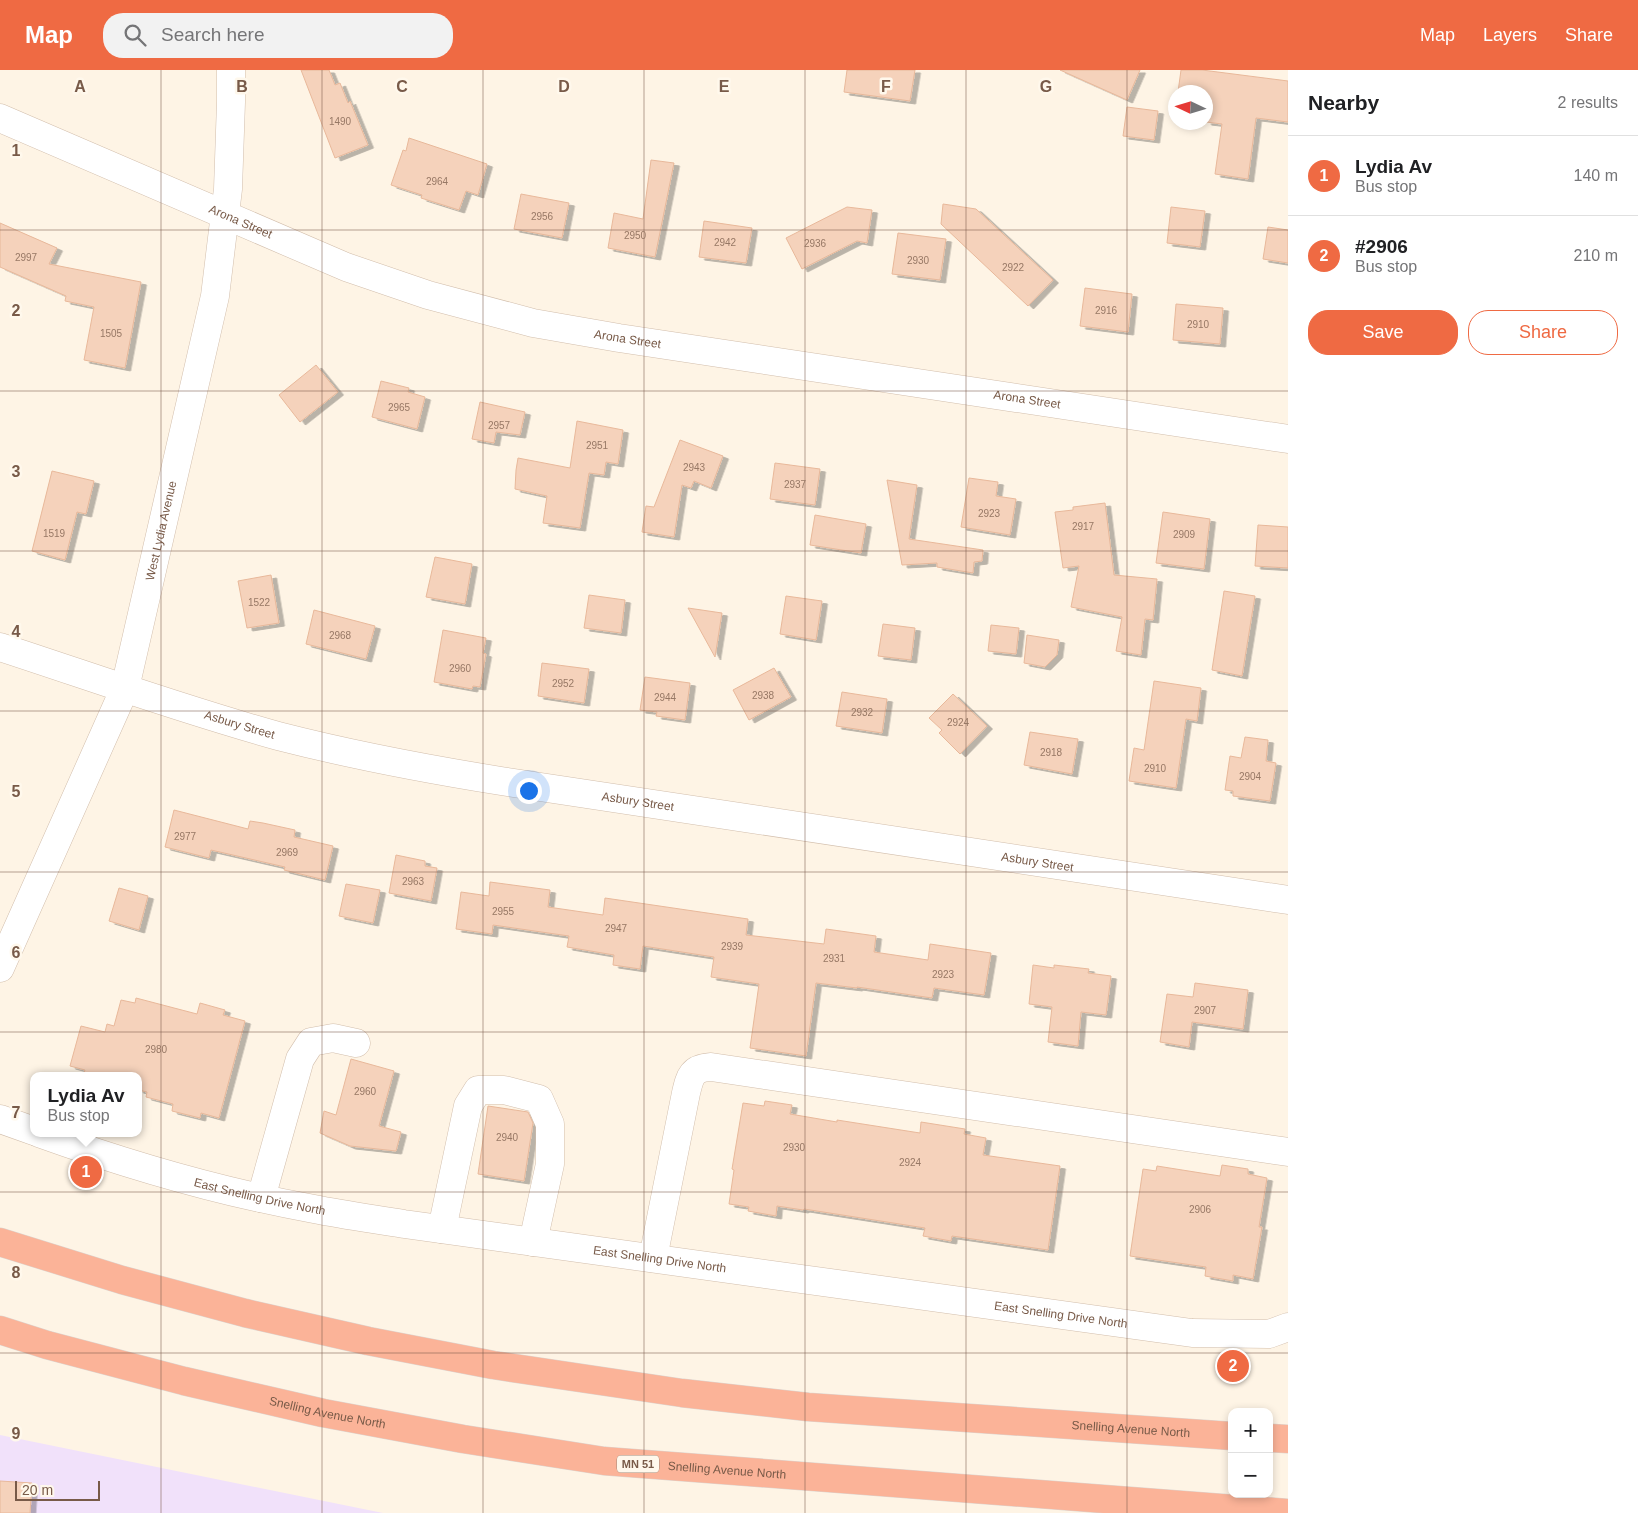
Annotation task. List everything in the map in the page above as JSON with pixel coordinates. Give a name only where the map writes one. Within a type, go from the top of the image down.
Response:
[{"type":"highway","name":"Snelling Avenue North","points":[[0,1242],[122,1280],[245,1312],[368,1341],[493,1365],[682,1393],[808,1407],[1228,1436]]},
{"type":"highway","name":"Snelling Avenue North","points":[[0,1330],[46,1345],[184,1381],[323,1413],[463,1440],[604,1462],[1288,1513]]},
{"type":"highway","points":[[1273,1438],[1288,1439]]},
{"type":"street","name":"West Lydia Avenue","points":[[0,968],[125,688],[202,357],[214,296],[228,189],[232,102],[230,70]]},
{"type":"street","name":"Arona Street","points":[[0,118],[346,267],[428,295],[533,323],[619,338],[1288,439]]},
{"type":"street","name":"Asbury Street","points":[[0,647],[278,736],[405,765],[511,783],[1288,900]]},
{"type":"street","points":[[261,1198],[300,1059],[311,1042],[332,1038],[356,1043]]},
{"type":"street","points":[[653,1258],[689,1080],[694,1072],[702,1068],[711,1067],[1288,1152]]},
{"type":"street","points":[[442,1229],[468,1106],[478,1090],[504,1090],[539,1099],[550,1124],[550,1164],[533,1242]]},
{"type":"street","points":[[0,1119],[30,1130]]},
{"type":"street","name":"East Snelling Drive North","points":[[50,1137],[102,1156],[222,1189],[312,1209],[442,1229],[1192,1333],[1269,1334],[1288,1327]]},
{"type":"shaded area","points":[[0,1435],[383,1513],[0,1513]]},
{"type":"building","points":[[301,70],[329,70],[335,85],[340,83],[348,103],[350,101],[368,145],[335,158]]},
{"type":"building","points":[[847,70],[915,70],[910,101],[844,92]]},
{"type":"building","points":[[1060,70],[1140,70],[1127,100]]},
{"type":"building","points":[[1181,70],[1202,70],[1288,81],[1288,122],[1256,118],[1248,179],[1215,174],[1222,124],[1213,123],[1213,85],[1179,85]]},
{"type":"building","points":[[1127,107],[1158,111],[1154,140],[1123,136]]},
{"type":"building","points":[[409,138],[487,164],[478,195],[466,191],[459,210],[421,198],[422,195],[391,185],[403,150],[406,151]]},
{"type":"building","points":[[651,160],[674,163],[655,257],[608,248],[614,213],[643,219]]},
{"type":"building","points":[[521,194],[569,203],[562,238],[514,229]]},
{"type":"building","points":[[943,204],[976,209],[1053,280],[1028,306],[941,224]]},
{"type":"building","points":[[847,207],[872,210],[867,243],[857,241],[802,269],[786,238]]},
{"type":"building","points":[[1171,207],[1205,211],[1200,247],[1167,243]]},
{"type":"building","points":[[704,221],[752,228],[746,263],[699,257]]},
{"type":"building","points":[[0,223],[57,248],[49,264],[141,282],[125,368],[84,360],[94,307],[65,301],[66,296],[0,267]]},
{"type":"building","points":[[1268,227],[1288,230],[1288,263],[1263,259]]},
{"type":"building","points":[[898,233],[946,239],[940,280],[892,274]]},
{"type":"building","points":[[1085,288],[1132,294],[1128,332],[1080,326]]},
{"type":"building","points":[[1176,304],[1223,308],[1220,344],[1173,340]]},
{"type":"building","points":[[316,365],[338,392],[300,422],[279,395]]},
{"type":"building","points":[[381,381],[409,388],[408,392],[425,397],[417,429],[372,417]]},
{"type":"building","points":[[480,402],[525,412],[520,435],[496,432],[494,443],[472,439]]},
{"type":"building","points":[[577,421],[623,430],[618,464],[606,462],[604,475],[589,473],[580,528],[543,523],[547,496],[515,489],[518,458],[570,468]]},
{"type":"building","points":[[680,440],[723,456],[711,488],[694,481],[691,488],[682,485],[674,537],[642,532],[646,506],[654,507]]},
{"type":"building","points":[[775,463],[820,469],[815,505],[770,499]]},
{"type":"building","points":[[52,471],[94,481],[86,514],[77,512],[65,560],[32,551]]},
{"type":"building","points":[[969,478],[998,482],[996,496],[1016,499],[1010,535],[961,527]]},
{"type":"building","points":[[887,480],[917,485],[909,539],[983,550],[982,561],[974,562],[973,573],[937,567],[937,563],[902,565]]},
{"type":"building","points":[[1105,503],[1114,575],[1157,579],[1153,620],[1145,619],[1141,655],[1116,651],[1122,617],[1071,607],[1079,566],[1063,568],[1055,512],[1073,510],[1073,507]]},
{"type":"building","points":[[1163,512],[1210,519],[1204,569],[1156,563]]},
{"type":"building","points":[[815,515],[866,524],[861,553],[810,545]]},
{"type":"building","points":[[1258,525],[1288,527],[1288,568],[1255,566]]},
{"type":"building","points":[[435,557],[472,564],[465,604],[426,597]]},
{"type":"building","points":[[271,575],[279,623],[247,628],[238,581]]},
{"type":"building","points":[[1224,591],[1255,596],[1242,676],[1212,670]]},
{"type":"building","points":[[589,595],[625,600],[621,633],[584,628]]},
{"type":"building","points":[[786,596],[822,601],[816,640],[780,634]]},
{"type":"building","points":[[688,608],[722,613],[715,657]]},
{"type":"building","points":[[314,610],[375,626],[366,659],[306,644]]},
{"type":"building","points":[[883,624],[915,628],[911,660],[878,656]]},
{"type":"building","points":[[991,625],[1019,628],[1016,654],[988,651]]},
{"type":"building","points":[[443,630],[486,638],[483,653],[486,654],[480,687],[473,686],[472,689],[434,682]]},
{"type":"building","points":[[1027,635],[1059,640],[1057,655],[1045,667],[1024,663]]},
{"type":"building","points":[[542,663],[589,669],[584,703],[538,696]]},
{"type":"building","points":[[774,668],[791,697],[749,720],[733,690]]},
{"type":"building","points":[[645,677],[690,683],[685,720],[656,716],[657,712],[640,710]]},
{"type":"building","points":[[1154,681],[1201,688],[1197,721],[1186,719],[1176,788],[1129,781],[1134,748],[1144,750]]},
{"type":"building","points":[[842,692],[887,699],[882,733],[836,726]]},
{"type":"building","points":[[953,694],[987,726],[960,754],[939,733],[942,730],[929,718]]},
{"type":"building","points":[[1030,732],[1078,739],[1072,774],[1024,765]]},
{"type":"building","points":[[1245,737],[1268,740],[1266,761],[1276,763],[1270,801],[1233,796],[1233,791],[1225,790],[1230,756],[1241,758]]},
{"type":"building","points":[[174,810],[248,829],[250,821],[295,830],[294,837],[333,846],[325,880],[284,870],[285,867],[211,850],[209,858],[165,847]]},
{"type":"building","points":[[396,855],[425,861],[425,866],[437,868],[431,901],[389,893]]},
{"type":"building","points":[[490,882],[550,890],[548,907],[603,915],[605,898],[748,919],[746,935],[824,944],[826,929],[876,936],[874,952],[928,960],[930,944],[991,953],[984,995],[934,988],[932,998],[816,983],[806,1056],[750,1048],[759,984],[711,977],[714,957],[643,946],[640,969],[613,965],[614,955],[567,947],[569,936],[493,925],[492,934],[456,929],[461,892],[489,896]]},
{"type":"building","points":[[346,884],[380,890],[373,923],[339,916]]},
{"type":"building","points":[[119,888],[148,896],[139,930],[109,921]]},
{"type":"building","points":[[1033,965],[1089,969],[1088,973],[1111,976],[1106,1015],[1081,1012],[1078,1046],[1048,1042],[1052,1007],[1029,1004]]},
{"type":"building","points":[[1195,983],[1248,990],[1243,1029],[1192,1022],[1189,1047],[1160,1042],[1167,994],[1193,997]]},
{"type":"building","points":[[136,998],[197,1014],[200,1003],[225,1010],[223,1015],[245,1021],[219,1118],[201,1113],[200,1118],[172,1111],[173,1104],[146,1097],[147,1092],[142,1091],[142,1072],[84,1072],[85,1070],[70,1066],[81,1026],[105,1032],[107,1024],[114,1026],[121,1000],[135,1003]]},
{"type":"building","points":[[351,1059],[394,1071],[379,1126],[401,1132],[396,1151],[350,1146],[320,1133],[324,1111],[336,1115]]},
{"type":"building","points":[[765,1101],[792,1105],[790,1114],[837,1122],[837,1120],[920,1133],[921,1122],[965,1129],[964,1134],[986,1138],[983,1155],[1060,1166],[1048,1250],[952,1236],[951,1241],[923,1236],[925,1228],[804,1209],[777,1206],[776,1216],[748,1211],[749,1207],[729,1204],[734,1170],[732,1169],[743,1103],[764,1106]]},
{"type":"building","points":[[488,1106],[528,1112],[533,1123],[524,1181],[478,1174]]},
{"type":"building","points":[[1222,1165],[1248,1169],[1248,1174],[1267,1178],[1259,1227],[1262,1227],[1253,1279],[1233,1275],[1233,1281],[1205,1276],[1206,1267],[1130,1256],[1143,1169],[1156,1171],[1157,1166],[1220,1176]]},
{"type":"building","points":[[0,1481],[32,1483],[30,1513],[0,1513]]},
{"type":"place","name":"Lydia Av","points":[[86,1172]]},
{"type":"place","name":"#2906","points":[[1233,1366]]}]
